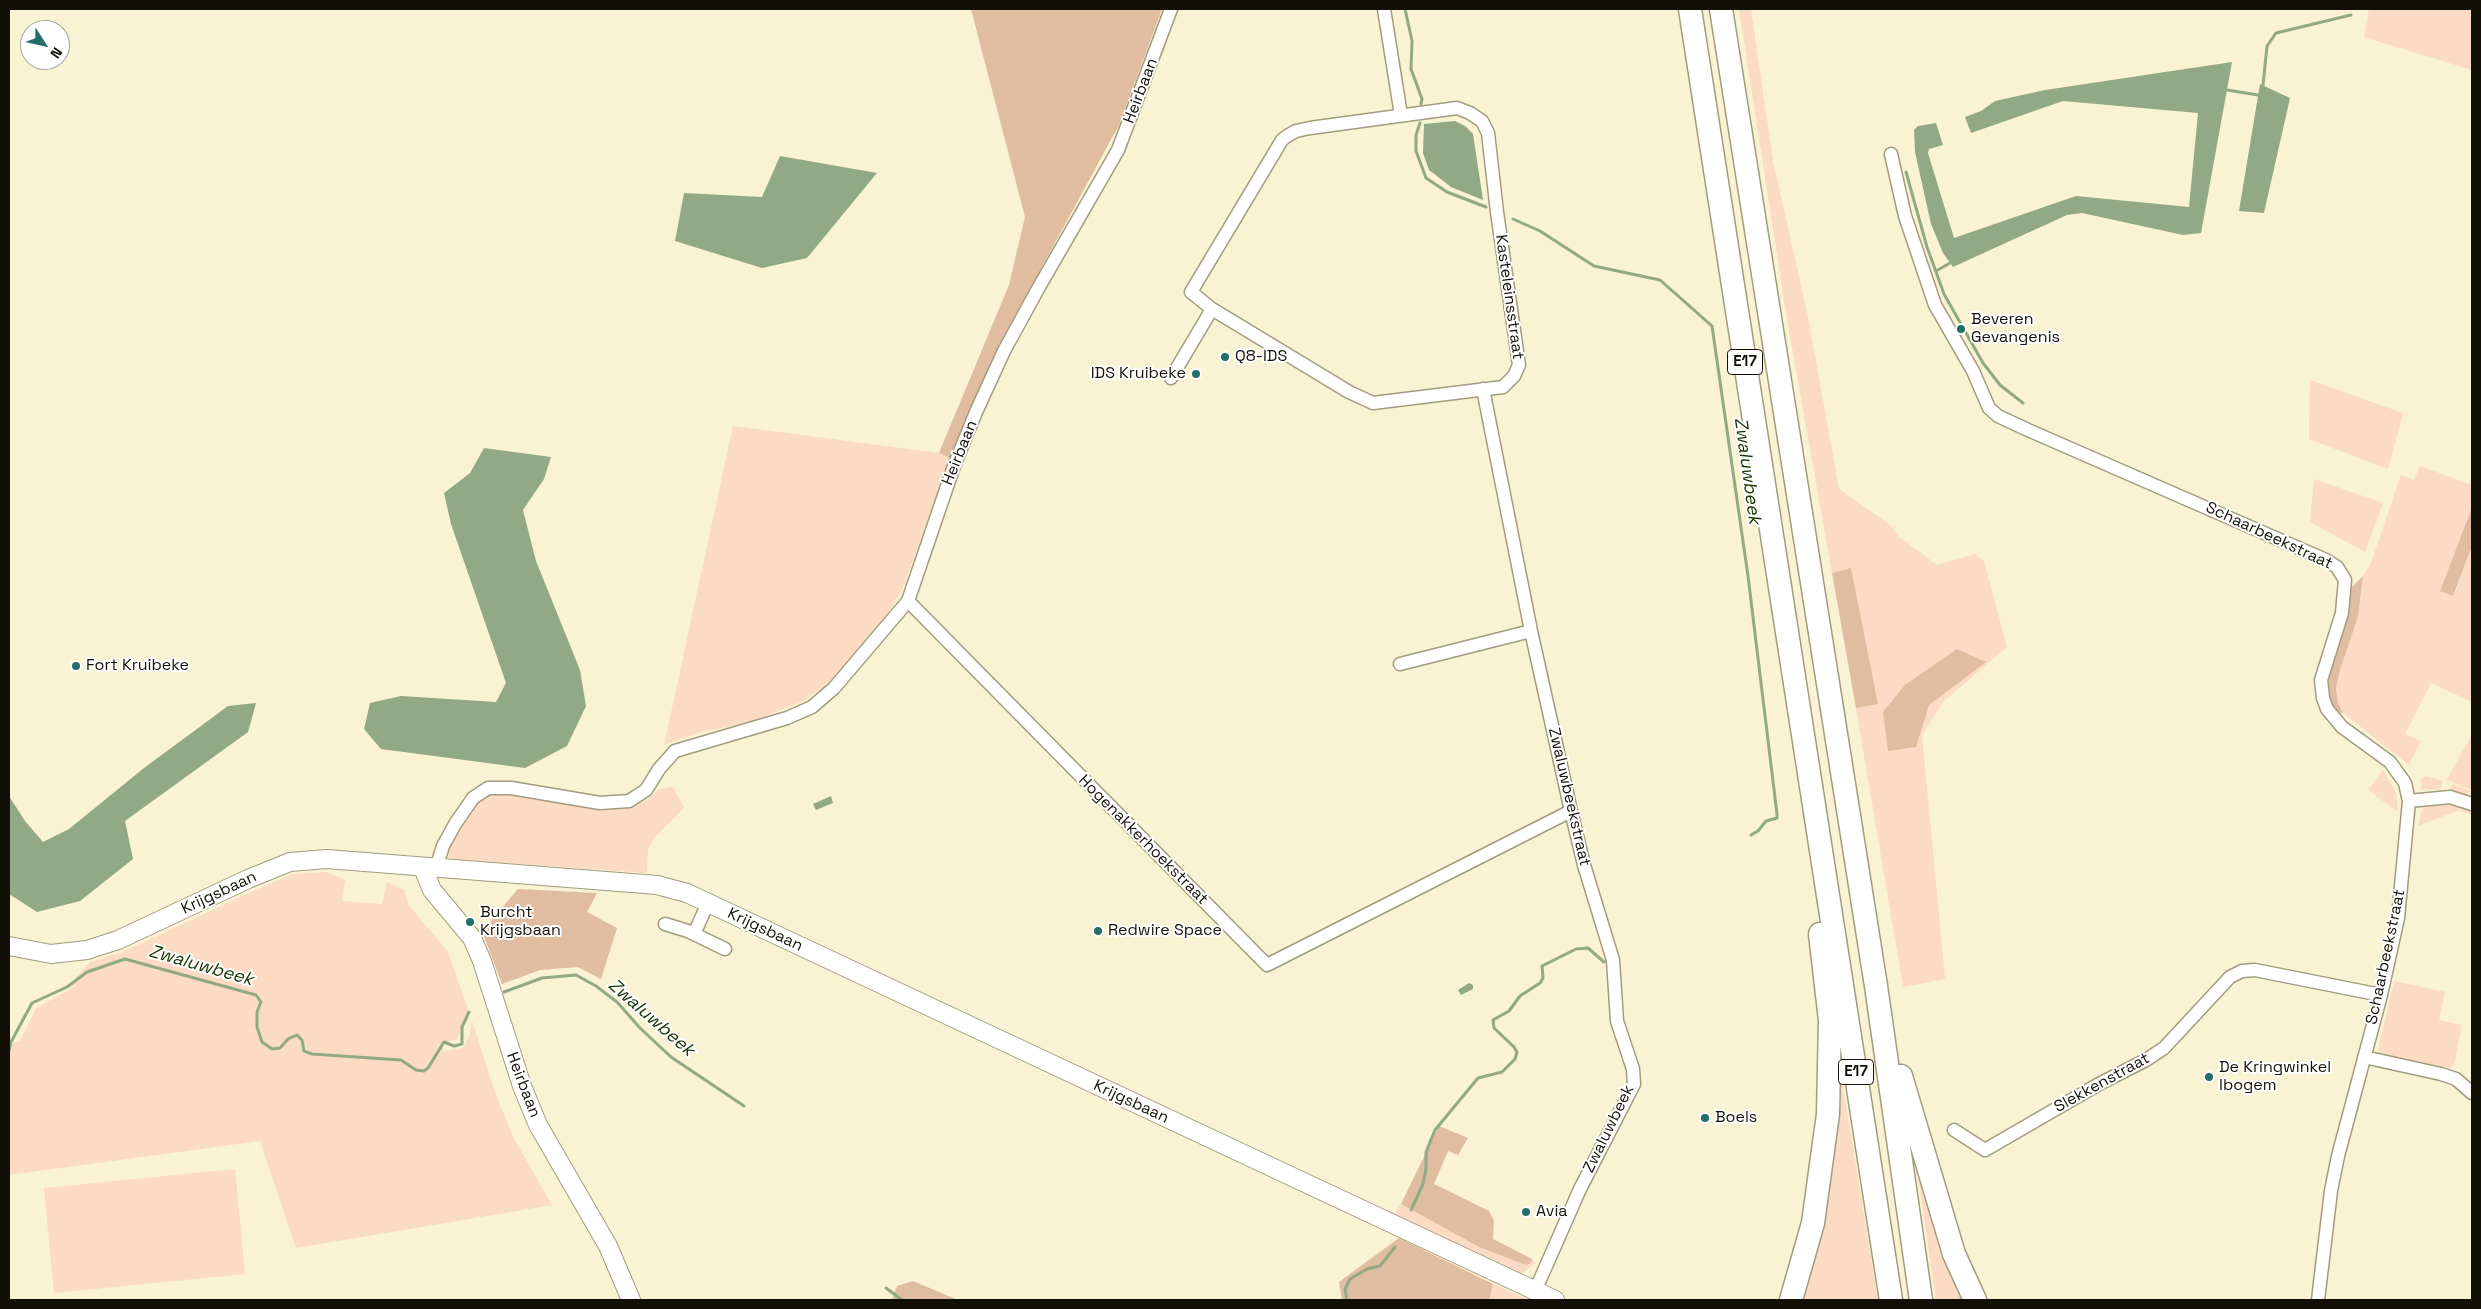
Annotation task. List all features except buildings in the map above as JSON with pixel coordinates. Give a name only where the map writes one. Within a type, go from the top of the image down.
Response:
[{"type":"highway","name":"E17","points":[[1690,9],[1891,1300]]},
{"type":"highway","name":"E17","points":[[1721,9],[1876,986],[1921,1300]]},
{"type":"highway","points":[[1791,1300],[1813,1223],[1828,1114],[1830,1020],[1814,881],[1821,844]]},
{"type":"highway","points":[[1876,986],[1922,1151],[1954,1254],[1975,1300]]},
{"type":"main road","name":"Krijgsbaan","points":[[9,946],[51,954],[87,950],[118,940],[248,879],[290,862],[327,859],[657,885],[687,893],[1555,1300]]},
{"type":"main road","name":"Heirbaan","points":[[430,868],[432,890],[472,938],[522,1086],[538,1125],[608,1246],[631,1300]]},
{"type":"street","name":"Heirbaan","points":[[430,868],[455,824],[473,798],[488,788],[510,788],[600,803],[629,801],[646,790],[659,769],[675,751],[787,718],[812,707],[834,688],[908,601],[954,466],[976,412],[1004,352],[1118,150],[1171,9]]},
{"type":"street","points":[[1384,9],[1401,115]]},
{"type":"street","name":"Kasteleinsstraat","points":[[1457,108],[1470,113],[1482,121],[1488,133],[1497,212],[1519,365],[1514,376],[1502,387],[1373,403],[1349,392],[1212,309],[1191,292],[1282,140],[1296,131],[1401,115],[1457,108]]},
{"type":"street","name":"Schaarbeekstraat","points":[[1891,154],[1905,216],[1935,305],[1973,371],[1989,408],[1998,416],[2028,430],[2210,508],[2337,566],[2345,580],[2346,594],[2321,680],[2323,698],[2327,709],[2342,727],[2390,762],[2405,782],[2409,801],[2398,918],[2331,1191],[2318,1300]]},
{"type":"street","points":[[1171,378],[1212,309]]},
{"type":"street","name":"Zwaluwbeekstraat","points":[[1483,389],[1531,631],[1571,811],[1584,865],[1613,960]]},
{"type":"street","name":"Hogenakkerhoekstraat","points":[[908,601],[1267,965],[1571,811]]},
{"type":"street","points":[[1400,664],[1531,631]]},
{"type":"street","points":[[2409,801],[2450,797],[2472,804]]},
{"type":"street","name":"Krijgsbaan","points":[[694,934],[708,903]]},
{"type":"street","name":"Krijgsbaan","points":[[665,924],[694,934],[726,949]]},
{"type":"street","name":"Zwaluwbeek","points":[[1535,1291],[1580,1189],[1634,1084],[1633,1069],[1617,1021],[1613,960]]},
{"type":"street","name":"Slekkenstraat","points":[[1954,1130],[1985,1150],[2099,1084],[2146,1060],[2164,1048],[2230,976],[2242,971],[2255,970],[2380,995]]},
{"type":"street","points":[[2364,1057],[2456,1079],[2472,1093]]},
{"type":"shaded area","points":[[971,9],[1162,9],[1119,125],[1006,333],[950,458],[939,453],[1009,285],[1025,217]]},
{"type":"shaded area","points":[[1739,9],[1751,9],[1773,161],[1808,317],[1839,489],[1890,525],[1898,536],[1937,565],[1975,554],[1984,561],[2007,647],[1944,701],[1922,735],[1945,979],[1903,987],[1856,708],[1878,704],[1851,569],[1832,573],[1787,319]]},
{"type":"shaded area","points":[[2369,9],[2472,9],[2472,70],[2364,37]]},
{"type":"shaded area","points":[[2232,62],[2201,233],[2183,235],[2082,213],[2067,215],[1953,267],[1943,253],[1931,224],[1915,152],[1914,130],[1918,126],[1936,123],[1943,145],[1929,149],[1928,153],[1954,238],[2076,196],[2189,207],[2198,113],[2063,101],[1971,133],[1965,117],[1981,111],[1995,101],[2045,90]]},
{"type":"shaded area","points":[[2260,84],[2290,98],[2264,213],[2239,211]]},
{"type":"shaded area","points":[[1455,121],[1465,126],[1473,134],[1483,200],[1451,187],[1429,170],[1423,153],[1424,124]]},
{"type":"shaded area","points":[[780,156],[877,173],[807,258],[762,268],[675,241],[684,193],[762,197]]},
{"type":"shaded area","points":[[2310,380],[2403,413],[2388,469],[2309,439]]},
{"type":"shaded area","points":[[733,426],[939,453],[950,458],[902,590],[888,613],[834,678],[804,701],[750,722],[697,733],[664,745]]},
{"type":"shaded area","points":[[484,448],[551,457],[544,479],[523,510],[536,561],[580,670],[586,706],[567,746],[525,768],[381,749],[364,729],[370,703],[401,696],[496,702],[506,683],[451,524],[444,493],[470,473]]},
{"type":"shaded area","points":[[2420,466],[2472,485],[2472,507],[2440,590],[2454,596],[2472,546],[2472,702],[2431,683],[2405,734],[2421,741],[2409,765],[2343,713],[2338,703],[2336,688],[2340,670],[2358,617],[2363,576],[2371,563],[2401,475],[2414,480]]},
{"type":"shaded area","points":[[2314,479],[2383,503],[2365,552],[2310,522]]},
{"type":"shaded area","points":[[2472,507],[2472,546],[2453,596],[2440,591]]},
{"type":"shaded area","points":[[1851,568],[1878,704],[1856,708],[1832,573]]},
{"type":"shaded area","points":[[2363,576],[2358,617],[2340,670],[2336,688],[2338,703],[2343,713],[2334,712],[2329,696],[2327,678],[2349,610],[2352,587]]},
{"type":"shaded area","points":[[1957,649],[1986,662],[1929,705],[1916,747],[1888,751],[1883,712],[1905,685]]},
{"type":"shaded area","points":[[256,703],[248,732],[125,821],[133,859],[80,901],[37,912],[9,894],[9,796],[25,821],[43,842],[69,829],[144,768],[228,706]]},
{"type":"shaded area","points":[[2472,734],[2472,790],[2447,780]]},
{"type":"shaded area","points":[[2383,770],[2396,793],[2398,812],[2368,790]]},
{"type":"shaded area","points":[[2426,776],[2443,781],[2440,790],[2421,789],[2421,780]]},
{"type":"shaded area","points":[[2452,784],[2471,791],[2464,795],[2449,791]]},
{"type":"shaded area","points":[[673,787],[684,808],[657,835],[648,849],[647,873],[463,860],[449,858],[447,853],[448,847],[471,812],[481,800],[491,794],[602,809],[632,806],[649,798],[659,789]]},
{"type":"shaded area","points":[[831,796],[833,803],[816,810],[813,804]]},
{"type":"shaded area","points":[[2447,803],[2472,810],[2472,815],[2459,810],[2418,826],[2422,809],[2434,804]]},
{"type":"shaded area","points":[[327,872],[345,880],[342,901],[382,904],[387,882],[404,890],[408,904],[448,952],[469,1012],[457,1039],[444,1043],[443,1051],[463,1048],[469,1037],[472,1021],[496,1095],[513,1137],[552,1205],[296,1248],[260,1141],[9,1175],[10,1044],[20,1041],[36,1008],[78,985],[67,987],[90,962],[123,952],[293,874]]},
{"type":"shaded area","points":[[518,889],[597,893],[587,912],[617,928],[601,979],[578,967],[540,970],[502,984],[482,931]]},
{"type":"shaded area","points":[[2394,981],[2445,992],[2439,1020],[2462,1025],[2454,1065],[2449,1068],[2382,1054],[2378,1050]]},
{"type":"shaded area","points":[[1469,983],[1473,985],[1473,989],[1461,995],[1458,990]]},
{"type":"shaded area","points":[[1835,1038],[1878,1300],[1795,1300]]},
{"type":"shaded area","points":[[1439,1126],[1468,1138],[1458,1155],[1448,1151],[1434,1184],[1489,1211],[1494,1221],[1493,1239],[1532,1259],[1531,1263],[1526,1265],[1479,1247],[1401,1204]]},
{"type":"shaded area","points":[[1914,1149],[1969,1300],[1936,1300]]},
{"type":"shaded area","points":[[235,1169],[245,1274],[54,1293],[44,1188]]},
{"type":"shaded area","points":[[1401,1204],[1479,1247],[1526,1265],[1531,1263],[1532,1259],[1536,1263],[1521,1274],[1393,1215]]},
{"type":"shaded area","points":[[1399,1238],[1493,1284],[1489,1300],[1342,1300],[1339,1282]]},
{"type":"shaded area","points":[[913,1281],[958,1300],[892,1300],[897,1286]]},
{"type":"shaded area","points":[[1493,1284],[1528,1300],[1489,1300]]},
{"type":"waterway","name":"Zwaluwbeek","points":[[1405,9],[1412,41],[1411,69],[1422,99],[1421,104]]},
{"type":"waterway","points":[[2263,85],[2267,46],[2276,33],[2351,15]]},
{"type":"waterway","points":[[2227,90],[2258,95]]},
{"type":"waterway","name":"Zwaluwbeek","points":[[1420,123],[1416,135],[1416,151],[1426,178],[1447,192],[1486,207]]},
{"type":"waterway","points":[[1906,172],[1927,247],[1944,294],[1983,363],[2000,385],[2023,403]]},
{"type":"waterway","name":"Zwaluwbeek","points":[[1513,219],[1540,231],[1594,266],[1660,280],[1712,326],[1748,576],[1777,814],[1777,818],[1766,821],[1758,831],[1751,835]]},
{"type":"waterway","points":[[1936,271],[1950,263]]},
{"type":"waterway","name":"Zwaluwbeek","points":[[1411,1210],[1423,1184],[1426,1169],[1426,1152],[1435,1130],[1478,1078],[1502,1072],[1515,1059],[1517,1052],[1494,1028],[1493,1020],[1509,1011],[1520,996],[1540,983],[1543,978],[1542,966],[1576,949],[1588,948],[1604,962]]},
{"type":"waterway","name":"Zwaluwbeek","points":[[9,1051],[11,1042],[32,1003],[67,987],[87,972],[125,959],[256,995],[261,1002],[257,1012],[257,1027],[262,1042],[272,1049],[280,1048],[288,1039],[297,1035],[302,1040],[304,1051],[312,1054],[401,1060],[416,1070],[424,1071],[428,1068],[444,1042],[454,1046],[462,1044],[462,1027],[469,1012]]},
{"type":"waterway","name":"Zwaluwbeek","points":[[504,992],[542,978],[576,975],[596,986],[617,1002],[640,1028],[671,1057],[744,1106]]},
{"type":"waterway","name":"Zwaluwbeek","points":[[1347,1300],[1345,1289],[1350,1279],[1367,1269],[1380,1266],[1395,1247]]},
{"type":"waterway","name":"Zwaluwbeek","points":[[886,1288],[902,1300]]},
{"type":"place","name":"Beveren Gevangenis","points":[[1961,329]]},
{"type":"place","name":"Q8-IDS","points":[[1225,357]]},
{"type":"place","name":"IDS Kruibeke","points":[[1196,374]]},
{"type":"place","name":"Fort Kruibeke","points":[[76,666]]},
{"type":"place","name":"Burcht Krijgsbaan","points":[[470,922]]},
{"type":"place","name":"Redwire Space","points":[[1098,931]]},
{"type":"place","name":"De Kringwinkel Ibogem","points":[[2209,1077]]},
{"type":"place","name":"Boels","points":[[1705,1118]]},
{"type":"place","name":"Avia","points":[[1526,1212]]}]
